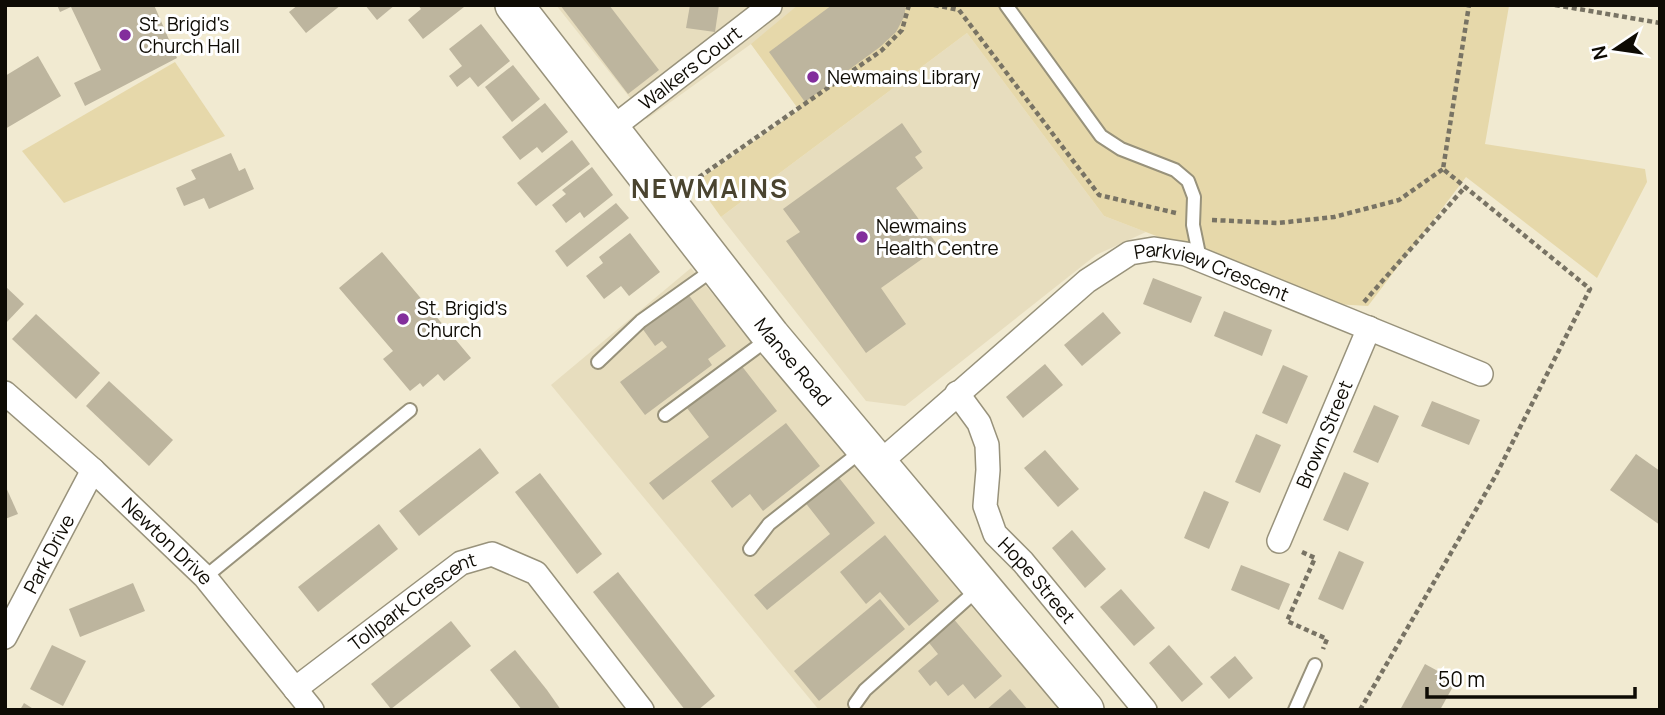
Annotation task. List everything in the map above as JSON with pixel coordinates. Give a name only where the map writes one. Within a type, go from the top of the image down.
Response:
[{"type":"main road","name":"Manse Road","points":[[514,5],[771,337],[1085,710]]},
{"type":"street","name":"Walkers Court","points":[[611,129],[770,6]]},
{"type":"street","name":"Parkview Crescent","points":[[871,457],[957,393],[1087,281],[1130,253],[1154,249],[1200,259],[1481,374]]},
{"type":"street","name":"Brown Street","points":[[1279,541],[1359,324]]},
{"type":"street","name":"Newton Drive","points":[[5,393],[93,470],[205,577],[312,710]]},
{"type":"street","name":"Hope Street","points":[[957,393],[979,423],[987,445],[985,506],[995,534],[1023,562],[1146,710]]},
{"type":"street","name":"Park Drive","points":[[5,637],[93,470]]},
{"type":"street","name":"Tollpark Crescent","points":[[295,689],[461,563],[492,554],[536,573],[642,710]]},
{"type":"lane","points":[[1006,5],[1101,136],[1121,149],[1175,170],[1188,181],[1194,197],[1193,225],[1200,259]]},
{"type":"lane","points":[[598,362],[641,321],[717,267]]},
{"type":"lane","points":[[665,415],[771,337]]},
{"type":"lane","points":[[205,577],[410,410]]},
{"type":"lane","points":[[750,549],[769,524],[871,457]]},
{"type":"lane","points":[[855,704],[865,690],[981,586]]},
{"type":"lane","points":[[1295,710],[1315,665]]},
{"type":"path","points":[[666,201],[881,51],[902,30],[909,5]]},
{"type":"path","points":[[1555,5],[1660,23]]},
{"type":"path","points":[[1359,324],[1465,187]]},
{"type":"path","points":[[1279,541],[1315,558],[1287,621],[1327,639],[1315,665]]},
{"type":"shaded area","points":[[556,5],[915,5],[800,110],[751,44],[647,119]]},
{"type":"shaded area","points":[[798,5],[1509,6],[1485,144],[1645,169],[1647,182],[1597,278],[1466,177],[1368,306],[1334,304],[1104,216],[967,33],[721,217],[696,182],[799,110],[751,44]]},
{"type":"shaded area","points":[[967,33],[1104,216],[1146,232],[1096,255],[905,406],[866,401],[721,217]]},
{"type":"shaded area","points":[[175,62],[225,136],[64,203],[22,151]]},
{"type":"shaded area","points":[[691,268],[1060,710],[819,710],[551,385]]},
{"type":"building","name":"St. Brigid's Church Hall","points":[[57,5],[154,5],[177,58],[85,106],[74,83],[101,70],[71,7],[60,12]]},
{"type":"building","points":[[298,5],[341,5],[306,33],[289,12]]},
{"type":"building","points":[[365,5],[395,5],[377,20]]},
{"type":"building","points":[[418,5],[464,7],[423,39],[408,20],[421,9]]},
{"type":"building","points":[[560,5],[609,5],[659,70],[628,94]]},
{"type":"building","points":[[690,5],[719,5],[715,32],[686,28]]},
{"type":"building","name":"Newmains Library","points":[[832,5],[906,5],[904,17],[896,32],[880,47],[805,102],[769,52]]},
{"type":"building","points":[[481,24],[510,61],[478,87],[470,77],[457,87],[449,76],[462,66],[449,49]]},
{"type":"building","points":[[38,56],[61,96],[5,129],[5,76]]},
{"type":"building","points":[[513,65],[540,99],[512,122],[485,87]]},
{"type":"building","points":[[545,103],[568,132],[542,153],[537,147],[520,160],[502,137]]},
{"type":"building","name":"Newmains Health Centre","points":[[902,123],[922,152],[915,157],[923,168],[896,188],[939,247],[881,288],[906,324],[866,353],[786,241],[800,232],[783,209]]},
{"type":"building","points":[[572,140],[590,164],[536,206],[517,183]]},
{"type":"building","points":[[231,153],[239,171],[245,168],[254,189],[209,209],[204,198],[184,206],[176,188],[196,179],[191,170]]},
{"type":"building","points":[[592,167],[613,195],[584,218],[580,212],[566,223],[552,205],[566,194],[562,190]]},
{"type":"building","points":[[616,203],[629,218],[567,267],[555,251]]},
{"type":"building","points":[[630,233],[660,272],[629,296],[621,286],[604,299],[586,276],[603,263],[599,257]]},
{"type":"building","name":"St. Brigid's Church","points":[[382,252],[471,358],[444,381],[438,374],[423,387],[420,383],[410,391],[383,359],[393,351],[339,288]]},
{"type":"building","points":[[1153,278],[1202,297],[1191,323],[1143,304]]},
{"type":"building","points":[[5,286],[24,304],[5,324]]},
{"type":"building","points":[[688,294],[726,346],[708,359],[712,365],[645,415],[620,382],[667,347],[662,341],[655,346],[642,328]]},
{"type":"building","points":[[1224,311],[1272,330],[1262,356],[1214,336]]},
{"type":"building","points":[[1103,312],[1121,333],[1082,366],[1064,345]]},
{"type":"building","points":[[36,314],[100,373],[76,399],[12,339]]},
{"type":"building","points":[[1045,364],[1063,385],[1023,418],[1006,397]]},
{"type":"building","points":[[741,365],[777,411],[663,500],[649,483],[709,437],[687,408]]},
{"type":"building","points":[[1283,365],[1308,376],[1287,424],[1262,413]]},
{"type":"building","points":[[109,381],[173,440],[149,466],[86,406]]},
{"type":"building","points":[[1432,401],[1480,420],[1469,445],[1421,426]]},
{"type":"building","points":[[1374,405],[1399,416],[1378,463],[1353,452]]},
{"type":"building","points":[[786,423],[820,466],[763,511],[750,494],[732,508],[711,481]]},
{"type":"building","points":[[1256,434],[1281,445],[1260,493],[1235,482]]},
{"type":"building","points":[[480,448],[499,473],[419,536],[399,511]]},
{"type":"building","points":[[1045,450],[1079,489],[1058,507],[1024,468]]},
{"type":"building","points":[[1636,454],[1660,471],[1660,525],[1610,490]]},
{"type":"building","points":[[1344,472],[1369,483],[1348,531],[1323,520]]},
{"type":"building","points":[[540,473],[602,554],[577,574],[515,492]]},
{"type":"building","points":[[836,474],[875,523],[767,610],[754,595],[830,534],[804,501]]},
{"type":"building","points":[[5,485],[18,514],[5,519]]},
{"type":"building","points":[[1204,491],[1229,502],[1209,549],[1184,538]]},
{"type":"building","points":[[379,524],[398,549],[318,612],[298,587]]},
{"type":"building","points":[[1072,530],[1106,569],[1085,588],[1052,548]]},
{"type":"building","points":[[885,535],[939,601],[909,626],[880,592],[866,604],[840,572]]},
{"type":"building","points":[[1339,551],[1364,562],[1343,610],[1318,599]]},
{"type":"building","points":[[1241,565],[1290,584],[1279,610],[1231,590]]},
{"type":"building","points":[[618,572],[715,696],[698,710],[685,710],[593,592]]},
{"type":"building","points":[[133,583],[145,611],[80,637],[69,609]]},
{"type":"building","points":[[1121,589],[1155,628],[1134,646],[1100,607]]},
{"type":"building","points":[[880,599],[905,629],[819,701],[794,671]]},
{"type":"building","points":[[952,617],[1002,676],[975,699],[963,684],[948,696],[936,681],[930,686],[918,671],[938,654],[926,639]]},
{"type":"building","points":[[451,621],[471,646],[391,709],[371,684]]},
{"type":"building","points":[[52,645],[86,661],[63,706],[30,689]]},
{"type":"building","points":[[1169,645],[1203,684],[1182,702],[1149,663]]},
{"type":"building","points":[[515,650],[561,710],[522,710],[490,670]]},
{"type":"building","points":[[1235,656],[1253,678],[1229,699],[1210,677]]},
{"type":"building","points":[[1425,664],[1456,681],[1440,710],[1400,710]]},
{"type":"building","points":[[1010,689],[1028,710],[986,710]]},
{"type":"building","points":[[24,703],[35,710],[20,710]]},
{"type":"place","name":"St. Brigid's Church Hall","points":[[125,35]]},
{"type":"place","name":"Newmains Library","points":[[813,77]]},
{"type":"place","name":"Newmains Health Centre","points":[[862,237]]},
{"type":"place","name":"St. Brigid's Church","points":[[403,319]]},
{"type":"district","name":"NEWMAINS","points":[[710,189]]}]
